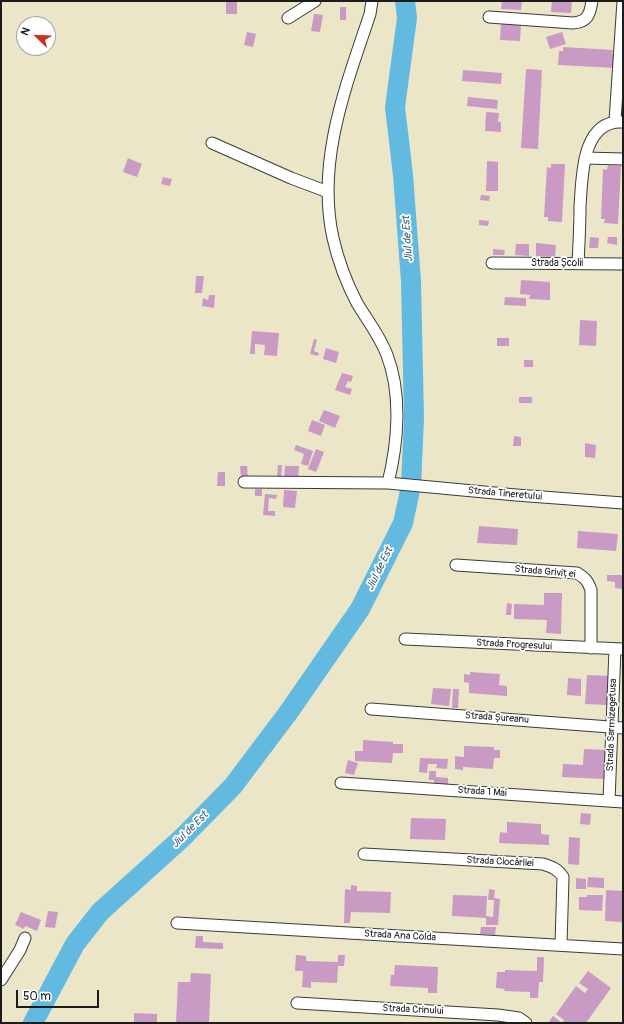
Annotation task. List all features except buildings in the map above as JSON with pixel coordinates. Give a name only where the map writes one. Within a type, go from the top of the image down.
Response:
[{"type":"street","points":[[288,18],[315,1]]},
{"type":"street","points":[[372,1],[370,14],[337,118],[331,145],[328,192],[333,236],[343,274],[356,301],[382,342],[388,356],[395,389],[396,433],[392,483]]},
{"type":"street","points":[[489,16],[574,23],[582,22],[586,19],[592,1]]},
{"type":"street","points":[[578,263],[582,181],[585,158],[590,142],[599,130],[619,121],[623,1]]},
{"type":"street","points":[[212,143],[291,178],[328,192]]},
{"type":"street","points":[[585,158],[623,159]]},
{"type":"street","name":"Strada Școlii","points":[[492,263],[623,264]]},
{"type":"street","name":"Strada Tineretului","points":[[244,482],[392,483],[623,503]]},
{"type":"street","name":"Strada Griviței","points":[[456,565],[577,574],[585,578],[589,582],[591,590],[591,648]]},
{"type":"street","name":"Strada Progresului","points":[[405,639],[619,649]]},
{"type":"street","name":"Strada Sarmizegetusa","points":[[609,801],[612,727],[619,649]]},
{"type":"street","name":"Strada Șureanu","points":[[371,709],[623,728]]},
{"type":"street","name":"Strada 1 Mai","points":[[341,783],[623,802]]},
{"type":"street","name":"Strada Ciocârliei","points":[[364,854],[543,864],[550,866],[559,871],[563,877],[561,945]]},
{"type":"street","name":"Strada Ana Colda","points":[[177,923],[623,949]]},
{"type":"street","points":[[1,980],[20,950],[25,938]]},
{"type":"street","name":"Strada Crinului","points":[[297,1003],[498,1015],[519,1018],[526,1023]]},
{"type":"waterway","name":"Jiul de Est","points":[[33,1023],[75,944],[100,912],[182,838],[233,786],[288,713],[360,609],[403,523],[411,486],[414,418],[411,281],[403,175],[395,107],[407,18],[405,1]]}]
